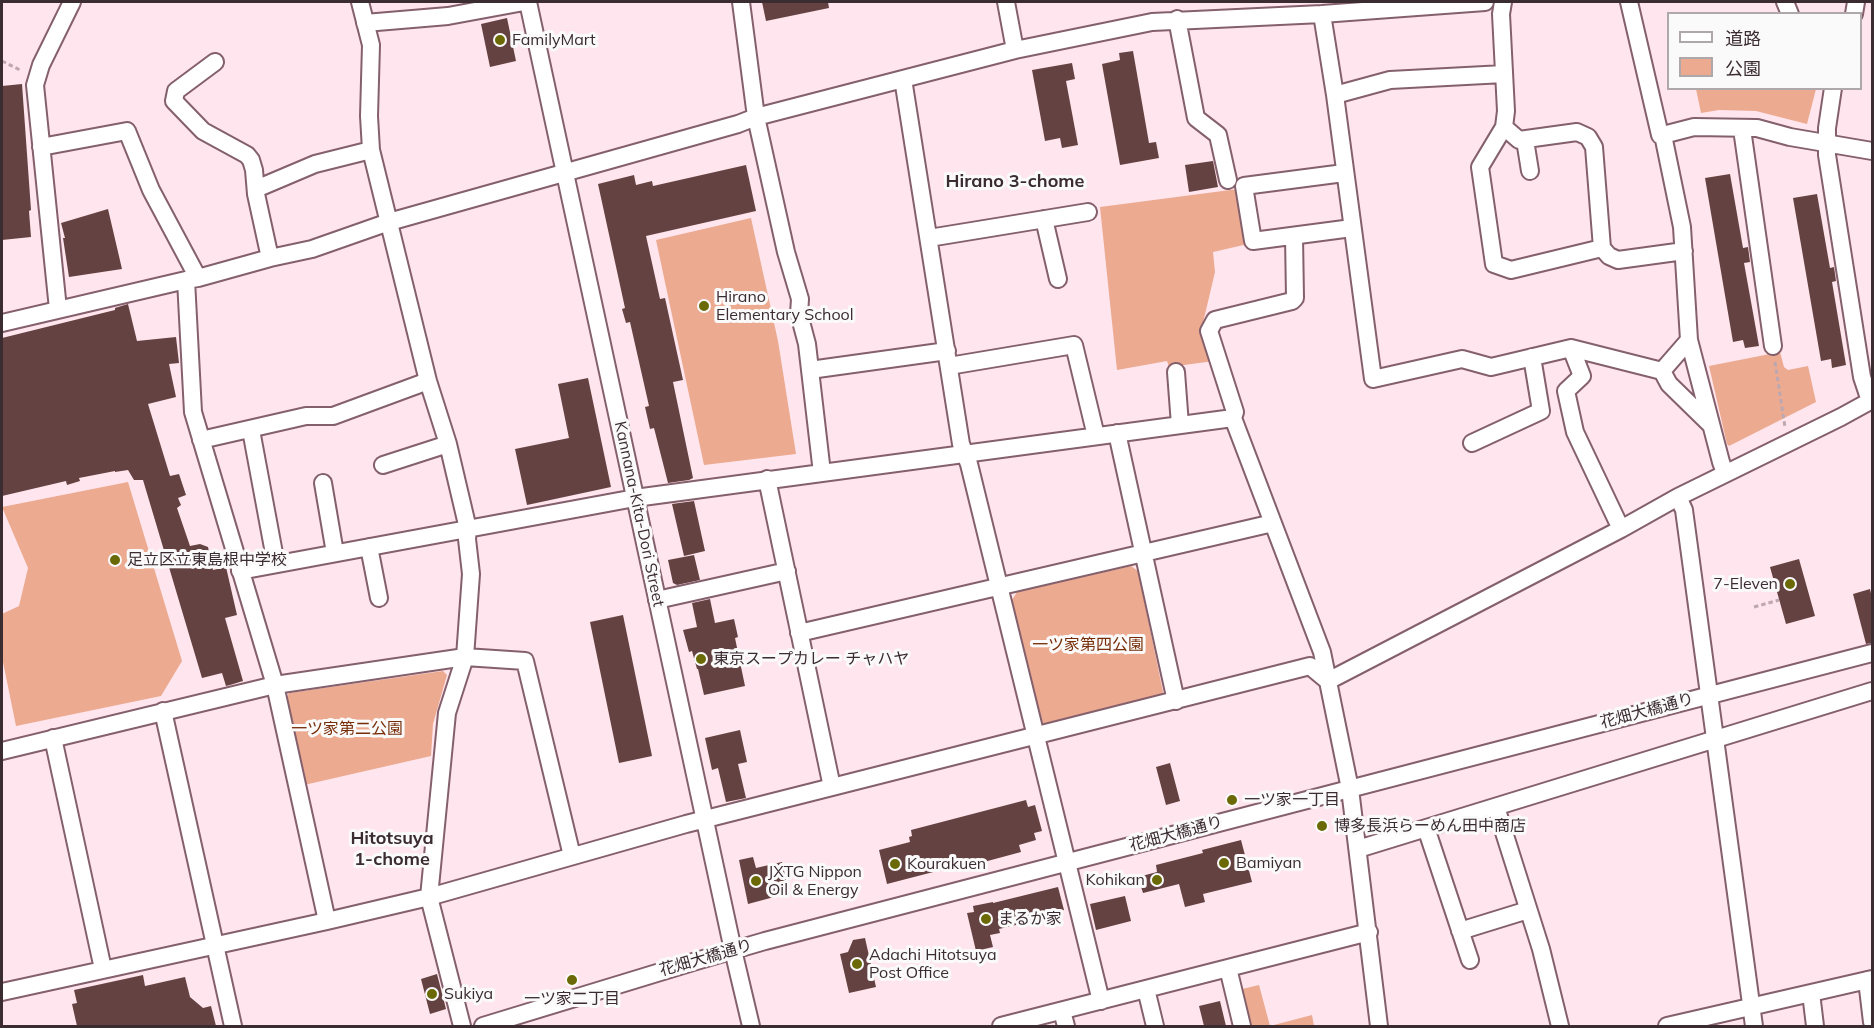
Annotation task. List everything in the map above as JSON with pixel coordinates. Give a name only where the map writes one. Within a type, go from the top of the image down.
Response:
[{"type":"street","points":[[58,309],[35,85],[41,65],[72,2]]},
{"type":"street","points":[[360,2],[371,45],[369,116],[371,150],[428,381],[448,444],[468,529],[471,574],[465,657],[447,713],[429,897],[462,1026]]},
{"type":"street","points":[[365,23],[448,16],[526,2]]},
{"type":"street","name":"Kannana-Kita-Dori Street","points":[[526,2],[751,1026]]},
{"type":"street","points":[[741,2],[756,117],[786,252],[800,298],[799,314],[807,344],[822,473]]},
{"type":"street","points":[[1006,2],[1015,50]]},
{"type":"street","points":[[2,323],[312,249],[389,222],[756,117],[1015,50],[1132,25],[1177,19],[1322,14],[1485,2]]},
{"type":"street","points":[[1503,2],[1501,14],[1506,111],[1504,127],[1480,167],[1494,264],[1511,270],[1602,248]]},
{"type":"street","points":[[1629,2],[1660,135],[1663,135],[1682,227],[1689,340],[1725,473]]},
{"type":"street","points":[[1322,14],[1373,379],[1462,359],[1491,367],[1571,348],[1662,371],[1669,384],[1711,425]]},
{"type":"street","points":[[1177,19],[1196,118],[1218,135],[1228,180]]},
{"type":"street","points":[[216,62],[176,91],[174,101],[203,130],[247,155],[251,160],[270,258]]},
{"type":"street","points":[[1335,95],[1390,80],[1504,74]]},
{"type":"street","points":[[903,79],[961,444],[969,464],[1000,587],[1101,1001]]},
{"type":"street","points":[[1328,681],[1621,529],[1678,497],[1871,401],[1860,365],[1827,154],[1827,128],[1833,90]]},
{"type":"street","points":[[1504,127],[1519,140],[1577,132],[1588,137],[1594,147],[1602,248],[1609,256],[1618,260],[1684,251]]},
{"type":"street","points":[[1663,135],[1694,127],[1757,128],[1790,137],[1872,152]]},
{"type":"street","points":[[1742,129],[1773,346]]},
{"type":"street","points":[[40,147],[127,131],[192,279],[193,412],[275,686],[327,921]]},
{"type":"street","points":[[1525,140],[1530,171]]},
{"type":"street","points":[[256,189],[315,164],[371,150]]},
{"type":"street","points":[[1344,173],[1244,186],[1253,241],[1352,228]]},
{"type":"street","points":[[929,238],[1088,213]]},
{"type":"street","points":[[1044,219],[1058,279]]},
{"type":"street","points":[[1294,236],[1295,298],[1292,301],[1215,320],[1209,331],[1235,412],[1233,418],[1322,652],[1350,789],[1379,1026]]},
{"type":"street","points":[[1662,371],[1689,340]]},
{"type":"street","points":[[810,370],[948,359],[1074,345],[1096,436]]},
{"type":"street","points":[[1571,348],[1582,376],[1566,391],[1575,432],[1621,529]]},
{"type":"street","points":[[1472,443],[1541,411],[1532,357]]},
{"type":"street","points":[[1176,372],[1180,425]]},
{"type":"street","points":[[201,440],[306,416],[333,416],[428,381]]},
{"type":"street","points":[[240,571],[635,498],[1233,418]]},
{"type":"street","points":[[251,430],[276,564]]},
{"type":"street","points":[[1117,433],[1176,701]]},
{"type":"street","points":[[383,465],[448,444]]},
{"type":"street","points":[[767,479],[832,787]]},
{"type":"street","points":[[323,483],[334,553]]},
{"type":"street","points":[[1678,497],[1684,510],[1754,1026]]},
{"type":"street","points":[[800,633],[1273,523]]},
{"type":"street","points":[[369,547],[379,598]]},
{"type":"street","points":[[657,600],[787,571]]},
{"type":"street","name":"花畑大橋通り","points":[[483,1026],[733,950],[1872,653]]},
{"type":"street","points":[[2,751],[275,686],[465,657],[525,662],[572,856]]},
{"type":"street","points":[[2,992],[429,897],[705,819],[1310,666],[1328,681]]},
{"type":"street","points":[[1358,849],[1872,691]]},
{"type":"street","points":[[164,711],[233,1026]]},
{"type":"street","points":[[53,738],[103,969]]},
{"type":"street","points":[[1496,807],[1541,949],[1560,1026]]},
{"type":"street","points":[[1426,828],[1470,960]]},
{"type":"street","points":[[1460,931],[1528,910]]},
{"type":"street","points":[[1001,1026],[1064,1019],[1101,1001],[1368,932]]},
{"type":"street","points":[[1228,968],[1242,1026]]},
{"type":"street","points":[[1667,1026],[1870,979],[1872,1022]]},
{"type":"street","points":[[1146,989],[1155,1026]]},
{"type":"street","points":[[1811,993],[1815,1026]]},
{"type":"path","points":[[2,61],[37,78]]},
{"type":"path","points":[[1773,346],[1785,430]]},
{"type":"path","points":[[1754,607],[1779,600]]},
{"type":"green space","points":[[1696,90],[1816,90],[1807,124],[1756,111],[1719,110],[1701,113]]},
{"type":"green space","points":[[1238,189],[1248,244],[1213,252],[1215,272],[1202,327],[1214,361],[1169,367],[1167,361],[1117,370],[1100,207]]},
{"type":"green space","points":[[751,218],[778,341],[796,454],[704,465],[656,240]]},
{"type":"green space","points":[[1780,352],[1784,367],[1788,370],[1808,366],[1816,402],[1729,446],[1709,366]]},
{"type":"green space","points":[[128,482],[182,661],[161,696],[16,726],[2,657],[2,614],[19,606],[28,568],[2,507]]},
{"type":"green space","name":"一ツ家第四公園","points":[[1131,566],[1138,571],[1163,692],[1160,700],[1049,727],[1041,722],[1012,600],[1017,592]]},
{"type":"green space","name":"一ツ家第二公園","points":[[443,671],[447,675],[433,724],[431,756],[304,785],[285,700],[289,693]]},
{"type":"green space","points":[[1259,985],[1270,1026],[1247,1026],[1238,990]]},
{"type":"green space","points":[[1312,1015],[1314,1026],[1270,1026]]},
{"type":"building","points":[[762,2],[828,2],[829,8],[766,21]]},
{"type":"building","points":[[507,18],[516,61],[490,67],[481,24]]},
{"type":"building","points":[[1133,51],[1149,143],[1156,142],[1159,158],[1120,165],[1102,64],[1120,60],[1119,53]]},
{"type":"building","points":[[1072,63],[1075,79],[1066,81],[1078,145],[1062,148],[1060,138],[1045,141],[1032,70]]},
{"type":"building","points":[[22,84],[31,237],[2,240],[2,86]]},
{"type":"building","points":[[1213,161],[1218,187],[1189,192],[1185,165]]},
{"type":"building","points":[[746,165],[756,211],[646,236],[660,299],[665,298],[683,380],[673,382],[693,478],[668,483],[654,428],[650,429],[645,407],[649,406],[630,322],[626,323],[622,309],[625,308],[598,184],[634,175],[636,185],[652,181],[653,186]]},
{"type":"building","points":[[1730,174],[1743,248],[1748,247],[1750,262],[1744,263],[1759,346],[1745,348],[1743,340],[1733,342],[1705,178]]},
{"type":"building","points":[[1817,194],[1830,268],[1834,267],[1836,281],[1832,282],[1846,365],[1832,368],[1831,359],[1821,361],[1793,198]]},
{"type":"building","points":[[108,209],[122,269],[69,277],[61,223]]},
{"type":"building","points":[[128,304],[137,341],[176,337],[179,363],[169,364],[176,397],[148,404],[170,476],[179,474],[186,495],[178,498],[181,505],[177,508],[190,546],[200,544],[208,547],[213,570],[226,567],[237,615],[225,618],[243,681],[230,685],[226,686],[222,673],[202,678],[143,480],[134,480],[128,470],[115,471],[79,478],[80,481],[67,485],[66,481],[2,496],[2,338],[115,310],[115,308]]},
{"type":"building","points":[[588,378],[611,487],[527,505],[515,449],[569,438],[558,384]]},
{"type":"building","points":[[694,501],[705,551],[684,556],[672,504]]},
{"type":"building","points":[[694,555],[700,580],[677,585],[673,583],[668,560]]},
{"type":"building","name":"7-Eleven","points":[[1799,559],[1815,616],[1786,624],[1770,567]]},
{"type":"building","points":[[1870,589],[1872,643],[1866,644],[1853,594]]},
{"type":"building","points":[[710,599],[715,623],[734,619],[738,637],[735,638],[745,686],[704,695],[698,669],[692,651],[689,652],[683,630],[697,627],[692,603]]},
{"type":"building","points":[[623,615],[652,756],[619,763],[590,622]]},
{"type":"building","points":[[740,730],[747,762],[738,764],[746,798],[726,802],[718,768],[712,770],[705,738]]},
{"type":"building","points":[[1170,763],[1180,801],[1166,805],[1156,767]]},
{"type":"building","points":[[1026,800],[1028,807],[1035,805],[1042,831],[1034,833],[1036,840],[1019,845],[1021,852],[887,884],[879,850],[910,842],[911,830]]},
{"type":"building","points":[[1241,840],[1252,882],[1203,894],[1205,902],[1185,907],[1179,884],[1143,893],[1138,877],[1157,872],[1156,865]]},
{"type":"building","points":[[753,857],[756,868],[782,862],[789,893],[748,904],[739,860]]},
{"type":"building","points":[[1058,887],[1064,910],[1044,915],[1045,918],[999,929],[1000,933],[990,935],[993,947],[976,951],[967,913],[974,912],[973,906]]},
{"type":"building","points":[[1125,896],[1131,921],[1096,930],[1090,904]]},
{"type":"building","points":[[865,938],[876,987],[849,993],[840,954],[848,952],[853,940]]},
{"type":"building","points":[[437,974],[446,1009],[430,1014],[421,979]]},
{"type":"building","points":[[143,975],[145,986],[185,977],[190,997],[203,1008],[211,1006],[216,1026],[77,1026],[72,1004],[77,1003],[74,990]]},
{"type":"building","points":[[1220,1001],[1226,1026],[1204,1026],[1199,1006]]},
{"type":"place","name":"FamilyMart","points":[[500,40]]},
{"type":"place","name":"Hirano Elementary School","points":[[704,306]]},
{"type":"place","name":"足立区立東島根中学校","points":[[115,560]]},
{"type":"place","name":"7-Eleven","points":[[1790,584]]},
{"type":"place","name":"東京スープカレー チャハヤ","points":[[701,659]]},
{"type":"place","name":"一ツ家一丁目","points":[[1232,800]]},
{"type":"place","name":"博多長浜らーめん田中商店","points":[[1322,826]]},
{"type":"place","name":"Bamiyan","points":[[1224,863]]},
{"type":"place","name":"Kourakuen","points":[[895,864]]},
{"type":"place","name":"Kohikan","points":[[1157,880]]},
{"type":"place","name":"JXTG Nippon Oil & Energy","points":[[756,881]]},
{"type":"place","name":"まるか家","points":[[986,919]]},
{"type":"place","name":"Adachi Hitotsuya Post Office","points":[[857,964]]},
{"type":"place","name":"一ツ家二丁目","points":[[572,980]]},
{"type":"place","name":"Sukiya","points":[[432,994]]},
{"type":"district","name":"Hirano 3-chome","points":[[1015,182]]},
{"type":"district","name":"Hitotsuya 1-chome","points":[[392,849]]}]
